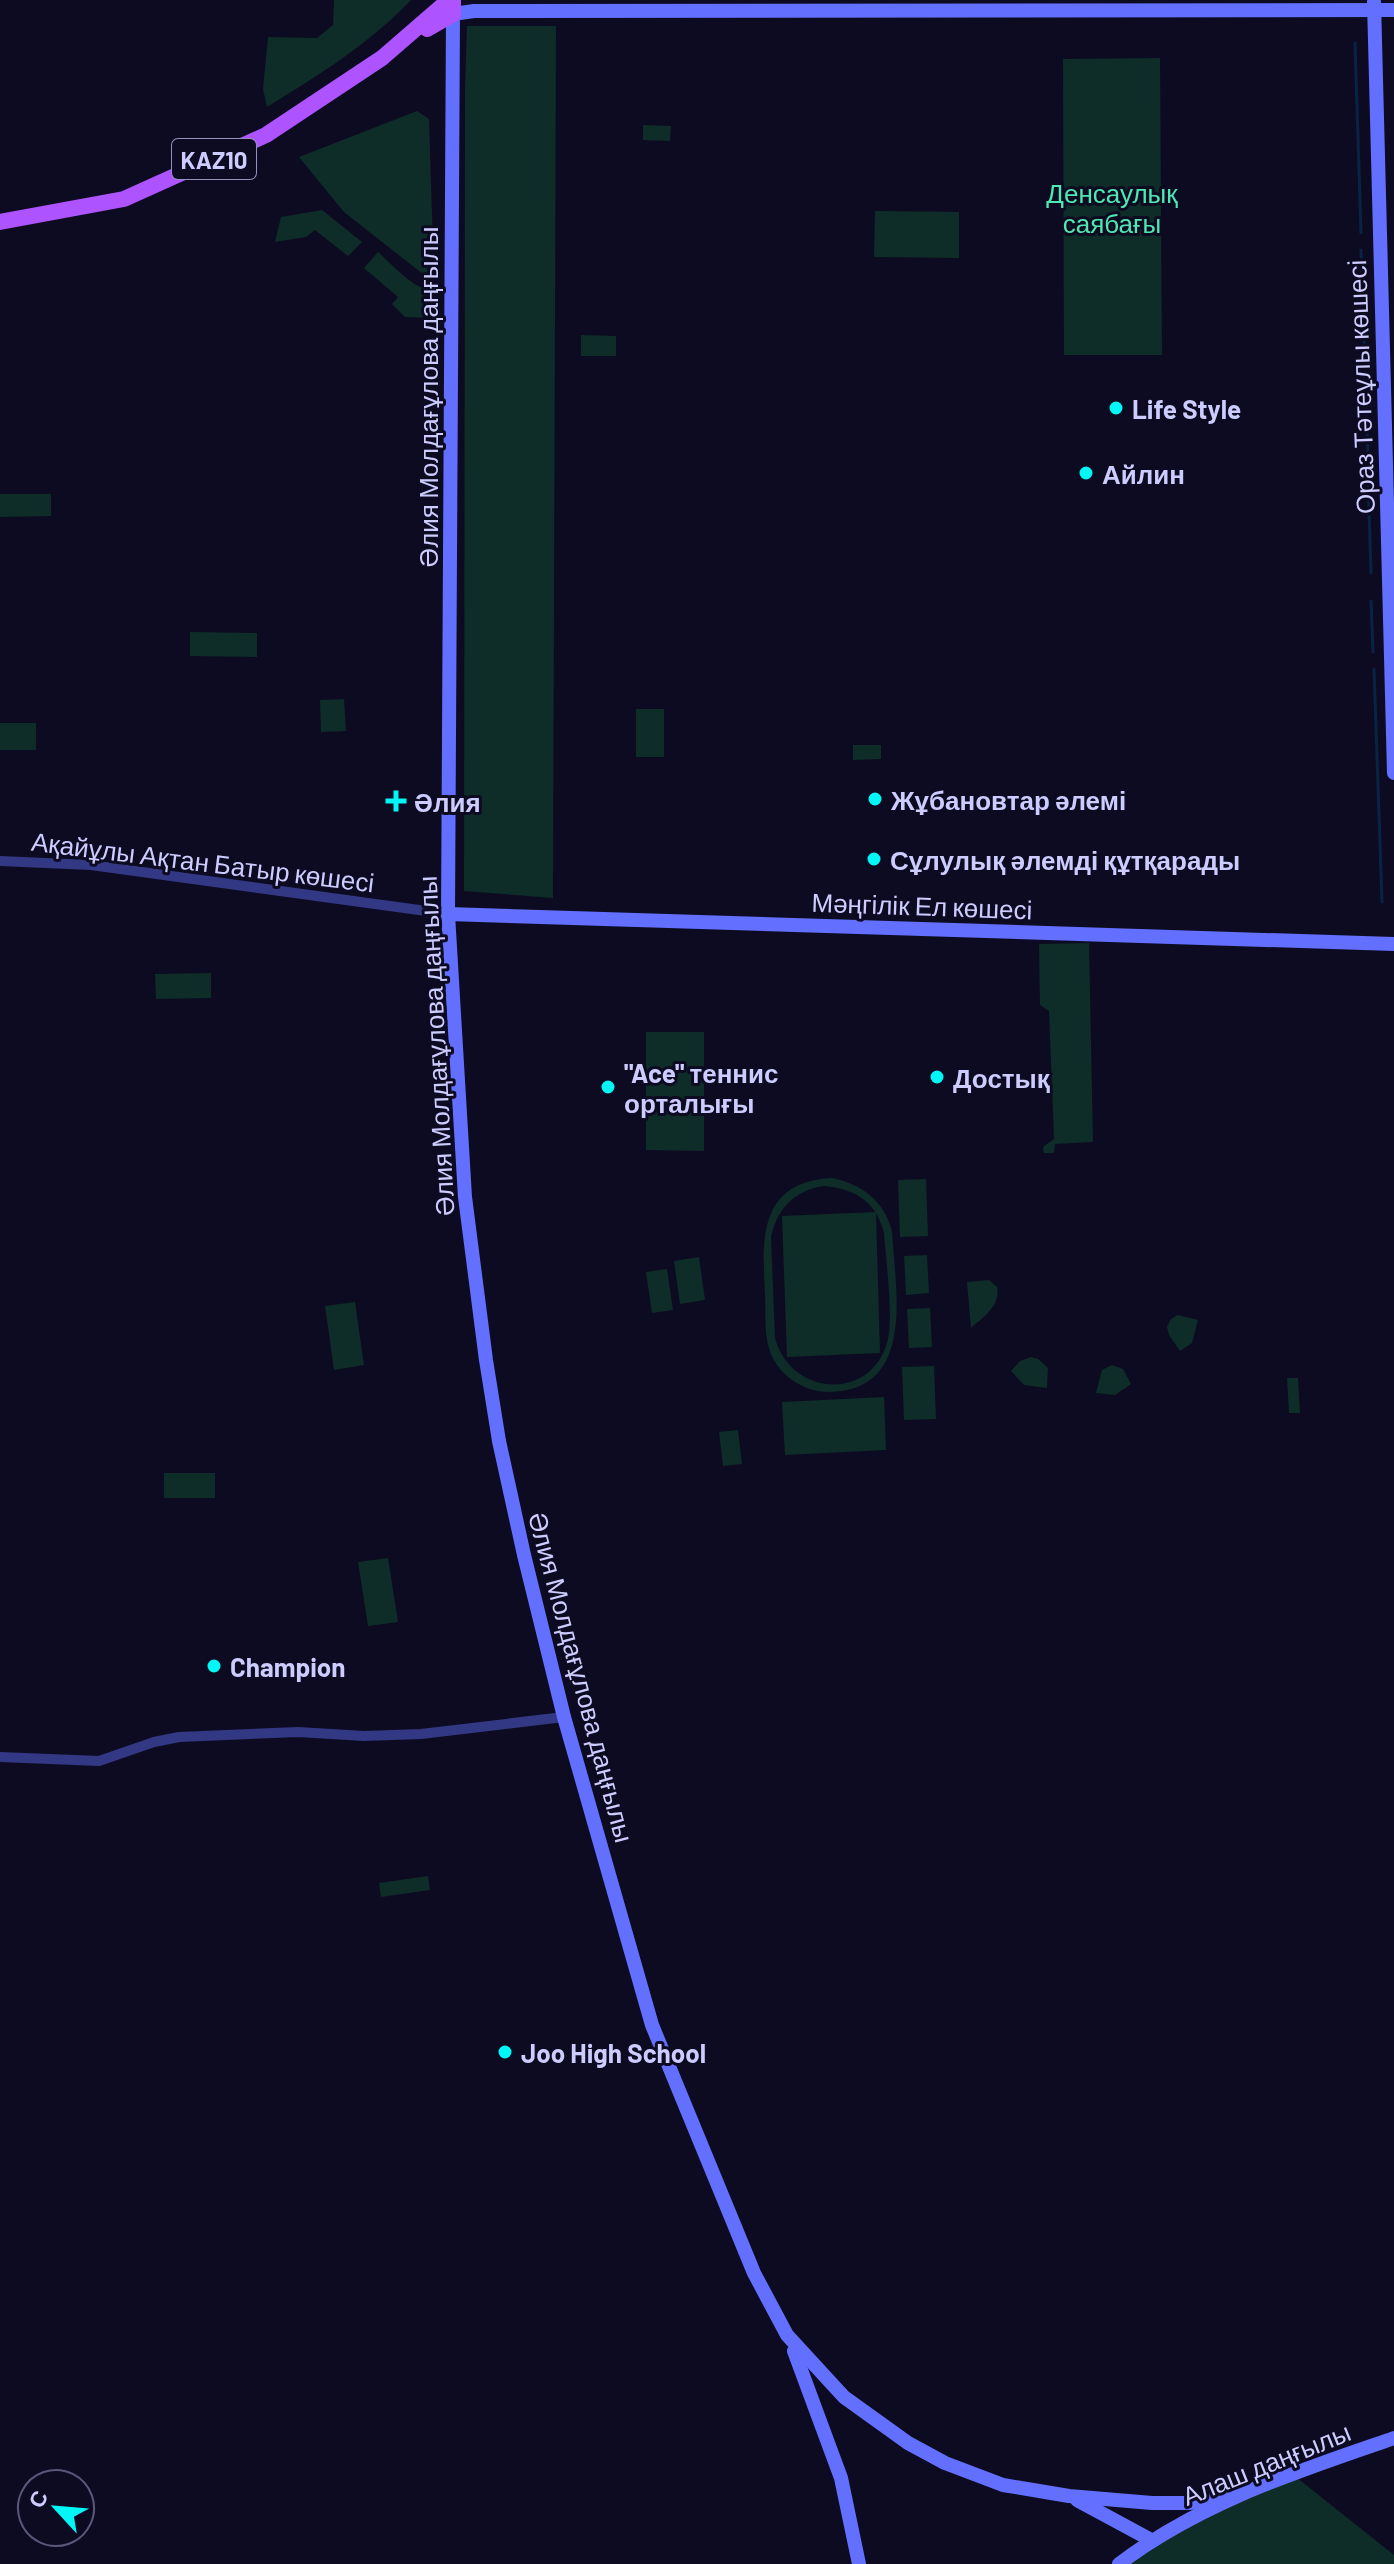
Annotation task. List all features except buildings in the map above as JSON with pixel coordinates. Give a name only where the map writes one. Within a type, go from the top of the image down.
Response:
[{"type":"main road","points":[[452,5],[474,11],[692,5],[1374,5],[1394,10]]},
{"type":"main road","name":"KAZ10","points":[[0,222],[124,199],[266,135],[365,71],[452,5]]},
{"type":"main road","name":"Әлия Молдағұлова даңғылы","points":[[452,5],[448,914],[465,1197],[486,1360],[502,1455],[564,1717],[652,2025],[754,2273],[787,2335]]},
{"type":"main road","name":"Ораз Тәтеұлы көшесі","points":[[1374,5],[1394,773]]},
{"type":"main road","name":"Мәңгілік Ел көшесі","points":[[448,914],[1394,944]]},
{"type":"main road","points":[[787,2335],[844,2397],[908,2443],[977,2477],[1003,2485],[1069,2496],[1164,2503],[1189,2503],[1235,2496]]},
{"type":"main road","points":[[787,2335],[841,2478],[859,2564]]},
{"type":"main road","name":"Алаш даңғылы","points":[[1119,2564],[1151,2540],[1235,2496],[1291,2473],[1394,2438]]},
{"type":"main road","points":[[1069,2496],[1151,2540]]},
{"type":"street","name":"Ақайұлы Ақтан Батыр көшесі","points":[[0,861],[91,865],[448,914]]},
{"type":"street","points":[[0,1757],[99,1761],[179,1737],[298,1732],[364,1736],[421,1734],[564,1717]]},
{"type":"green space","points":[[334,0],[411,0],[361,45],[267,107],[263,89],[268,37],[317,38],[333,25]]},
{"type":"green space","points":[[467,26],[556,26],[553,898],[464,891]]},
{"type":"green space","name":"Денсаулық саябағы","points":[[1160,58],[1162,355],[1064,355],[1063,59]]},
{"type":"green space","points":[[417,111],[429,119],[434,278],[428,278],[344,212],[299,157]]},
{"type":"green space","points":[[643,125],[671,126],[670,141],[643,140]]},
{"type":"green space","points":[[322,210],[362,242],[348,256],[315,230],[306,237],[275,242],[281,217]]},
{"type":"green space","points":[[875,211],[959,212],[959,258],[874,257]]},
{"type":"green space","points":[[378,252],[411,281],[434,291],[435,318],[405,317],[392,304],[398,297],[364,268]]},
{"type":"green space","points":[[581,335],[616,336],[616,356],[581,356]]},
{"type":"green space","points":[[0,494],[51,494],[51,516],[0,517]]},
{"type":"green space","points":[[190,632],[257,633],[257,657],[190,656]]},
{"type":"green space","points":[[344,699],[346,731],[321,732],[320,700]]},
{"type":"green space","points":[[636,709],[664,709],[664,757],[636,757]]},
{"type":"green space","points":[[0,723],[36,723],[36,750],[0,750]]},
{"type":"green space","points":[[853,745],[881,745],[881,759],[853,760]]},
{"type":"green space","points":[[1089,943],[1093,1142],[1055,1144],[1054,1153],[1044,1153],[1043,1147],[1054,1139],[1049,1011],[1040,1005],[1039,944]]},
{"type":"green space","points":[[211,973],[211,998],[156,999],[155,974]]},
{"type":"green space","points":[[646,1032],[704,1032],[704,1151],[646,1150]]},
{"type":"green space","points":[[833,1178],[863,1190],[884,1211],[892,1231],[897,1307],[895,1333],[888,1356],[876,1375],[857,1387],[829,1392],[805,1387],[778,1367],[770,1353],[766,1328],[764,1253],[770,1216],[778,1201],[791,1190],[809,1182]],"holes":[[[814,1188],[835,1188],[863,1199],[880,1222],[884,1233],[890,1320],[887,1343],[878,1362],[864,1376],[848,1383],[830,1384],[812,1380],[796,1371],[783,1357],[775,1338],[771,1237],[778,1218],[789,1202]]]},
{"type":"green space","points":[[926,1179],[928,1236],[900,1237],[898,1180]]},
{"type":"green space","points":[[876,1212],[880,1353],[787,1357],[782,1216]]},
{"type":"green space","points":[[927,1255],[929,1293],[906,1295],[904,1256]]},
{"type":"green space","points":[[699,1257],[705,1300],[680,1304],[674,1261]]},
{"type":"green space","points":[[667,1269],[673,1310],[652,1313],[646,1272]]},
{"type":"green space","points":[[989,1280],[997,1287],[996,1300],[971,1328],[967,1282]]},
{"type":"green space","points":[[355,1302],[364,1365],[334,1370],[325,1306]]},
{"type":"green space","points":[[930,1308],[932,1347],[909,1348],[907,1309]]},
{"type":"green space","points":[[1178,1315],[1198,1320],[1192,1343],[1180,1351],[1167,1327],[1171,1319]]},
{"type":"green space","points":[[1031,1357],[1048,1368],[1047,1388],[1024,1385],[1011,1371],[1020,1361]]},
{"type":"green space","points":[[1112,1365],[1123,1369],[1131,1384],[1115,1395],[1096,1393],[1102,1370]]},
{"type":"green space","points":[[934,1366],[936,1419],[904,1420],[902,1367]]},
{"type":"green space","points":[[1287,1378],[1298,1378],[1300,1413],[1289,1413]]},
{"type":"green space","points":[[884,1397],[886,1450],[785,1455],[782,1402]]},
{"type":"green space","points":[[738,1430],[742,1464],[723,1466],[719,1432]]},
{"type":"green space","points":[[164,1473],[215,1473],[215,1498],[164,1498]]},
{"type":"green space","points":[[388,1558],[398,1622],[368,1626],[358,1562]]},
{"type":"green space","points":[[428,1876],[430,1890],[381,1897],[379,1883]]},
{"type":"green space","points":[[1291,2473],[1394,2555],[1394,2564],[1119,2564]]},
{"type":"waterway","points":[[1355,43],[1361,233]]},
{"type":"waterway","points":[[1361,250],[1368,459]]},
{"type":"waterway","points":[[1368,477],[1371,573]]},
{"type":"waterway","points":[[1371,601],[1373,652]]},
{"type":"waterway","points":[[1374,669],[1382,902]]},
{"type":"place","name":"Life Style","points":[[1116,408]]},
{"type":"place","name":"Айлин","points":[[1086,473]]},
{"type":"place","name":"Жұбановтар әлемі","points":[[875,799]]},
{"type":"place","name":"Әлия","points":[[396,801]]},
{"type":"place","name":"Сұлулық әлемді құтқарады","points":[[874,859]]},
{"type":"place","name":"Достық","points":[[937,1077]]},
{"type":"place","name":"\"Ace\" теннис орталығы","points":[[608,1087]]},
{"type":"place","name":"Champion","points":[[214,1666]]},
{"type":"place","name":"Joo High School","points":[[505,2052]]}]
